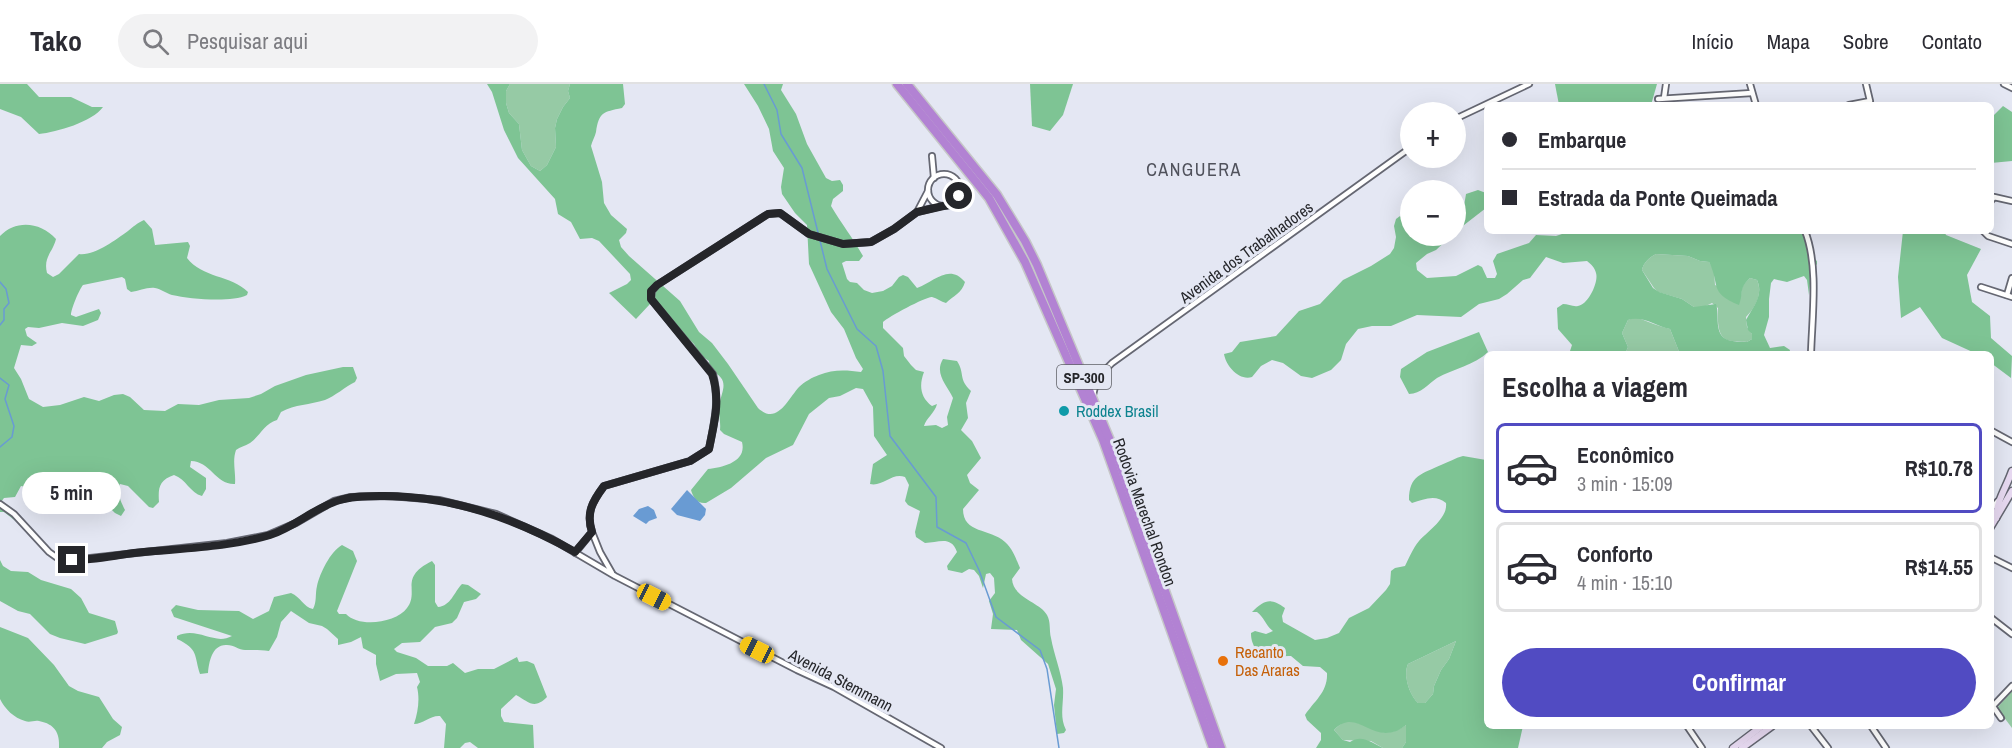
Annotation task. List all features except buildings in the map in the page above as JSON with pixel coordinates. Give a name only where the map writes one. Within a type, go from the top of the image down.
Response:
[{"type":"highway","name":"Rodovia Marechal Rondon","points":[[897,84],[989,198],[1028,267],[1102,440],[1214,748]]},
{"type":"highway","name":"Rodovia Marechal Rondon","points":[[907,84],[979,172],[1011,216],[1090,375],[1093,398],[1119,462],[1221,748]]},
{"type":"street","points":[[1491,102],[1529,84]]},
{"type":"street","points":[[1666,84],[1661,98],[1752,93]]},
{"type":"street","points":[[1750,84],[1755,102]]},
{"type":"street","points":[[1865,102],[1870,101],[1866,84]]},
{"type":"street","points":[[2004,84],[2012,88]]},
{"type":"street","points":[[1466,114],[1484,105]]},
{"type":"street","name":"Avenida dos Trabalhadores","points":[[1090,375],[1121,356],[1400,155]]},
{"type":"street","points":[[932,156],[933,178]]},
{"type":"street","points":[[614,576],[592,532],[589,521],[590,508],[604,486],[690,461],[709,449],[716,409],[717,390],[712,374],[651,299],[651,291],[768,214],[780,213],[809,234],[843,244],[871,242],[917,212],[946,206],[956,201],[960,185],[953,176],[943,174],[933,178],[917,212]]},
{"type":"street","points":[[928,191],[932,200],[941,206]]},
{"type":"street","points":[[1994,200],[2012,201]]},
{"type":"street","points":[[1806,234],[1811,254],[1813,286],[1811,351]]},
{"type":"street","points":[[1986,234],[2012,244]]},
{"type":"street","points":[[1981,287],[2009,296],[2012,278]]},
{"type":"street","points":[[1090,375],[1093,398]]},
{"type":"street","points":[[1994,432],[2012,442]]},
{"type":"street","points":[[1994,506],[2012,472]]},
{"type":"street","points":[[1994,521],[2012,491]]},
{"type":"street","name":"Avenida Stemmann","points":[[0,504],[14,514],[49,552],[72,560],[227,543],[268,535],[296,523],[334,501],[351,497],[390,496],[440,500],[496,514],[552,539],[614,576],[834,687],[941,748]]},
{"type":"street","points":[[1996,518],[1998,501]]},
{"type":"street","points":[[575,552],[592,532]]},
{"type":"street","points":[[1994,559],[2012,568]]},
{"type":"street","points":[[1994,620],[2012,634]]},
{"type":"street","points":[[1994,702],[2012,686]]},
{"type":"street","points":[[1994,707],[2001,718]]},
{"type":"street","points":[[1689,729],[1702,748]]},
{"type":"street","points":[[1742,748],[1759,729]]},
{"type":"street","points":[[1733,748],[1767,729]]},
{"type":"street","points":[[1812,729],[1826,746]]},
{"type":"street","points":[[1873,729],[1886,748]]},
{"type":"green space","points":[[0,84],[27,84],[39,97],[71,97],[92,107],[103,107],[83,122],[39,134],[21,117],[0,109]]},
{"type":"green space","points":[[487,84],[510,84],[506,91],[509,113],[519,124],[522,150],[531,166],[540,171],[547,165],[556,147],[557,119],[570,98],[568,91],[570,84],[623,84],[625,104],[622,108],[603,114],[591,146],[602,182],[604,203],[611,215],[627,229],[619,240],[621,247],[680,301],[699,332],[712,343],[758,408],[765,413],[771,414],[782,409],[799,387],[814,377],[845,370],[861,372],[863,369],[844,329],[831,312],[809,264],[807,225],[795,213],[782,194],[784,168],[773,151],[769,129],[744,84],[783,84],[781,90],[796,114],[807,144],[826,178],[832,181],[840,180],[843,185],[843,191],[833,199],[831,206],[863,256],[859,261],[842,263],[850,282],[857,283],[864,290],[872,293],[892,286],[903,275],[908,277],[917,288],[947,274],[953,274],[965,282],[960,292],[946,303],[932,297],[923,300],[886,319],[883,322],[883,328],[903,348],[904,356],[911,365],[916,370],[924,372],[921,382],[923,395],[932,406],[937,404],[924,426],[936,425],[942,428],[948,425],[947,417],[953,398],[942,379],[940,370],[943,359],[957,361],[964,383],[971,391],[966,403],[968,418],[961,430],[972,441],[981,458],[967,475],[970,483],[979,490],[963,509],[964,517],[972,527],[999,538],[1008,545],[1020,568],[1012,579],[1017,591],[1044,610],[1048,618],[1063,688],[1062,715],[1066,730],[1064,733],[1057,734],[1054,705],[1056,689],[1048,664],[1021,640],[1017,630],[991,629],[993,614],[989,601],[995,593],[994,578],[990,573],[986,574],[983,588],[974,570],[969,569],[962,573],[948,570],[947,566],[957,552],[951,543],[944,541],[925,543],[916,537],[920,511],[905,501],[909,485],[905,477],[896,476],[870,484],[873,464],[887,455],[874,436],[873,407],[863,389],[856,388],[840,396],[829,398],[809,414],[793,445],[766,458],[731,488],[706,503],[696,500],[691,490],[708,469],[732,462],[737,459],[743,449],[742,442],[720,430],[719,409],[724,385],[721,377],[710,370],[709,361],[700,355],[694,344],[657,303],[650,304],[636,319],[609,293],[627,284],[631,280],[630,274],[599,241],[592,238],[580,239],[571,222],[558,214],[555,199],[518,158],[504,130],[492,92]]},
{"type":"green space","points":[[510,84],[570,84],[568,91],[570,98],[557,119],[555,128],[556,147],[547,165],[540,171],[531,166],[522,150],[519,124],[509,113],[506,91]]},
{"type":"green space","points":[[1030,84],[1073,84],[1063,115],[1050,131],[1032,126]]},
{"type":"green space","points":[[1555,84],[1657,84],[1652,102],[1558,102]]},
{"type":"green space","points":[[2003,106],[2012,112],[2012,161],[1994,163],[1994,115]]},
{"type":"green space","points":[[1478,190],[1484,192],[1484,210],[1466,223],[1466,194]]},
{"type":"green space","points":[[1400,216],[1400,246],[1440,246],[1416,263],[1417,270],[1427,278],[1456,276],[1478,265],[1482,267],[1487,278],[1495,278],[1497,274],[1493,261],[1497,254],[1529,243],[1536,235],[1562,234],[1803,234],[1809,254],[1817,261],[1817,264],[1811,272],[1809,295],[1807,280],[1804,276],[1787,282],[1774,279],[1771,283],[1769,317],[1764,335],[1770,348],[1784,346],[1790,351],[1679,351],[1670,329],[1644,320],[1633,319],[1628,320],[1622,333],[1628,347],[1626,351],[1570,351],[1572,345],[1558,329],[1557,308],[1563,304],[1576,306],[1585,302],[1594,287],[1595,269],[1587,261],[1563,263],[1546,257],[1530,278],[1523,280],[1499,299],[1479,304],[1461,317],[1417,315],[1391,326],[1358,329],[1346,344],[1341,360],[1331,370],[1312,378],[1301,376],[1283,363],[1272,360],[1261,366],[1252,377],[1242,377],[1234,372],[1224,354],[1232,352],[1240,342],[1276,336],[1299,311],[1320,304],[1343,280],[1390,254],[1396,237],[1394,226],[1396,219]],"holes":[[[1656,254],[1688,256],[1709,262],[1719,292],[1739,305],[1746,282],[1750,278],[1757,280],[1758,296],[1746,320],[1748,330],[1752,334],[1752,339],[1747,342],[1728,340],[1723,337],[1719,329],[1716,304],[1694,307],[1682,299],[1659,292],[1653,288],[1642,270],[1647,260]]]},
{"type":"green space","points":[[144,220],[152,229],[155,245],[188,242],[190,246],[187,258],[193,265],[241,286],[248,292],[247,295],[231,299],[210,300],[172,295],[155,288],[131,292],[127,289],[125,279],[122,277],[83,285],[71,315],[76,317],[99,309],[101,313],[98,320],[83,326],[62,323],[25,329],[27,336],[37,343],[32,346],[21,345],[14,368],[29,399],[43,407],[60,405],[84,397],[99,401],[123,394],[130,397],[144,410],[165,411],[178,404],[199,405],[219,400],[249,398],[306,375],[343,367],[353,367],[357,378],[355,382],[325,400],[292,407],[281,412],[277,420],[269,424],[254,440],[236,450],[235,484],[223,481],[203,465],[191,461],[190,467],[206,478],[206,489],[202,496],[174,475],[162,482],[159,489],[159,502],[153,508],[149,507],[128,486],[120,484],[119,494],[125,510],[121,516],[91,489],[82,485],[59,493],[21,486],[15,497],[4,498],[1,502],[22,526],[4,512],[0,512],[0,236],[13,227],[21,225],[36,226],[50,233],[56,239],[46,267],[47,273],[53,277],[79,254],[92,253],[105,247]]},
{"type":"green space","points":[[1903,234],[1946,234],[1981,249],[1967,275],[1972,302],[1990,316],[1991,338],[2012,356],[2011,378],[1994,365],[1994,351],[1970,351],[1942,338],[1920,307],[1901,318],[1898,277]]},
{"type":"green space","points":[[1656,254],[1688,256],[1709,262],[1714,271],[1715,285],[1741,296],[1743,286],[1750,278],[1757,280],[1759,290],[1757,300],[1746,317],[1752,339],[1747,342],[1732,341],[1723,337],[1719,329],[1718,308],[1712,303],[1704,307],[1694,307],[1682,299],[1658,292],[1642,270],[1647,260]]},
{"type":"green space","points":[[1636,317],[1670,329],[1679,351],[1626,351],[1628,347],[1622,333],[1628,320]]},
{"type":"green space","points":[[1479,332],[1488,351],[1484,351],[1484,355],[1470,364],[1437,378],[1421,391],[1409,394],[1400,377],[1401,369],[1427,352]]},
{"type":"green space","points":[[1463,456],[1484,460],[1484,729],[1522,729],[1518,748],[1402,748],[1406,742],[1406,725],[1397,731],[1384,733],[1349,722],[1334,730],[1343,740],[1350,742],[1363,739],[1383,748],[1316,748],[1321,740],[1321,733],[1307,720],[1305,715],[1323,691],[1327,673],[1320,667],[1303,666],[1291,656],[1267,658],[1259,653],[1252,642],[1251,633],[1255,631],[1266,634],[1273,631],[1257,612],[1252,612],[1264,602],[1272,601],[1285,608],[1282,616],[1283,622],[1315,640],[1339,633],[1349,618],[1369,608],[1386,590],[1390,584],[1391,571],[1405,566],[1417,544],[1444,514],[1446,503],[1442,500],[1430,498],[1412,503],[1409,500],[1411,485],[1423,473]],"holes":[[[1456,641],[1449,659],[1441,670],[1433,694],[1425,703],[1418,703],[1408,684],[1406,673],[1408,664]]]},
{"type":"green space","points":[[342,545],[353,551],[357,561],[337,611],[339,614],[346,614],[359,621],[368,622],[395,617],[407,608],[410,602],[416,573],[432,561],[435,565],[435,602],[438,607],[446,604],[462,584],[468,585],[481,594],[476,599],[464,602],[457,618],[452,623],[435,627],[420,642],[402,643],[394,649],[428,666],[447,666],[453,663],[465,673],[478,669],[494,669],[517,657],[519,662],[527,661],[534,664],[547,697],[532,704],[516,695],[501,709],[501,716],[504,722],[533,725],[534,748],[478,748],[470,742],[460,748],[444,748],[446,724],[440,716],[414,724],[418,706],[417,687],[420,682],[417,673],[396,674],[380,681],[376,655],[363,648],[361,637],[338,645],[338,639],[327,629],[309,623],[291,611],[281,622],[277,637],[269,651],[243,650],[230,645],[222,645],[212,654],[208,673],[200,674],[192,650],[177,639],[177,636],[192,633],[219,639],[232,636],[174,617],[171,610],[176,605],[198,610],[239,611],[253,619],[269,611],[274,597],[291,593],[313,609],[323,569],[333,553]]},
{"type":"green space","points":[[0,560],[3,566],[11,571],[28,572],[41,580],[71,589],[81,598],[89,613],[115,621],[117,634],[85,644],[50,634],[30,614],[18,611],[0,601]]},
{"type":"green space","points":[[0,627],[28,638],[54,665],[69,686],[99,697],[113,719],[122,727],[120,735],[107,742],[102,748],[59,748],[59,738],[49,724],[25,721],[10,713],[0,699]]},
{"type":"green space","points":[[1456,641],[1434,686],[1433,694],[1425,703],[1418,703],[1408,684],[1406,673],[1408,664]]},
{"type":"green space","points":[[2012,691],[2012,728],[1997,708]]},
{"type":"green space","points":[[1344,721],[1361,724],[1381,732],[1397,730],[1406,725],[1406,742],[1402,748],[1383,748],[1371,741],[1343,740],[1334,730]]},
{"type":"water","points":[[687,490],[706,509],[700,521],[677,515],[671,509]]},
{"type":"water","points":[[648,506],[654,510],[657,518],[646,524],[633,516],[639,509]]},
{"type":"waterway","points":[[764,84],[777,110],[781,134],[802,168],[827,269],[857,329],[876,346],[883,371],[890,436],[936,497],[937,527],[966,543],[979,570],[996,617],[1040,650],[1047,669],[1059,748]]},
{"type":"waterway","points":[[0,282],[6,289],[9,303],[4,309],[4,320],[0,325]]},
{"type":"waterway","points":[[0,378],[9,385],[5,399],[14,426],[12,437],[0,447]]},
{"type":"place","name":"Roddex Brasil","points":[[1064,411]]},
{"type":"place","name":"Recanto Das Araras","points":[[1223,661]]},
{"type":"district","name":"CANGUERA","points":[[1194,169]]},
{"type":"route","points":[[72,560],[227,543],[268,535],[296,523],[334,501],[359,496],[440,500],[496,514],[575,552],[592,532],[589,521],[590,508],[604,486],[690,461],[709,449],[717,390],[712,374],[651,299],[651,291],[657,285],[768,214],[780,213],[809,234],[843,244],[871,242],[917,212],[952,204],[959,196]]}]
